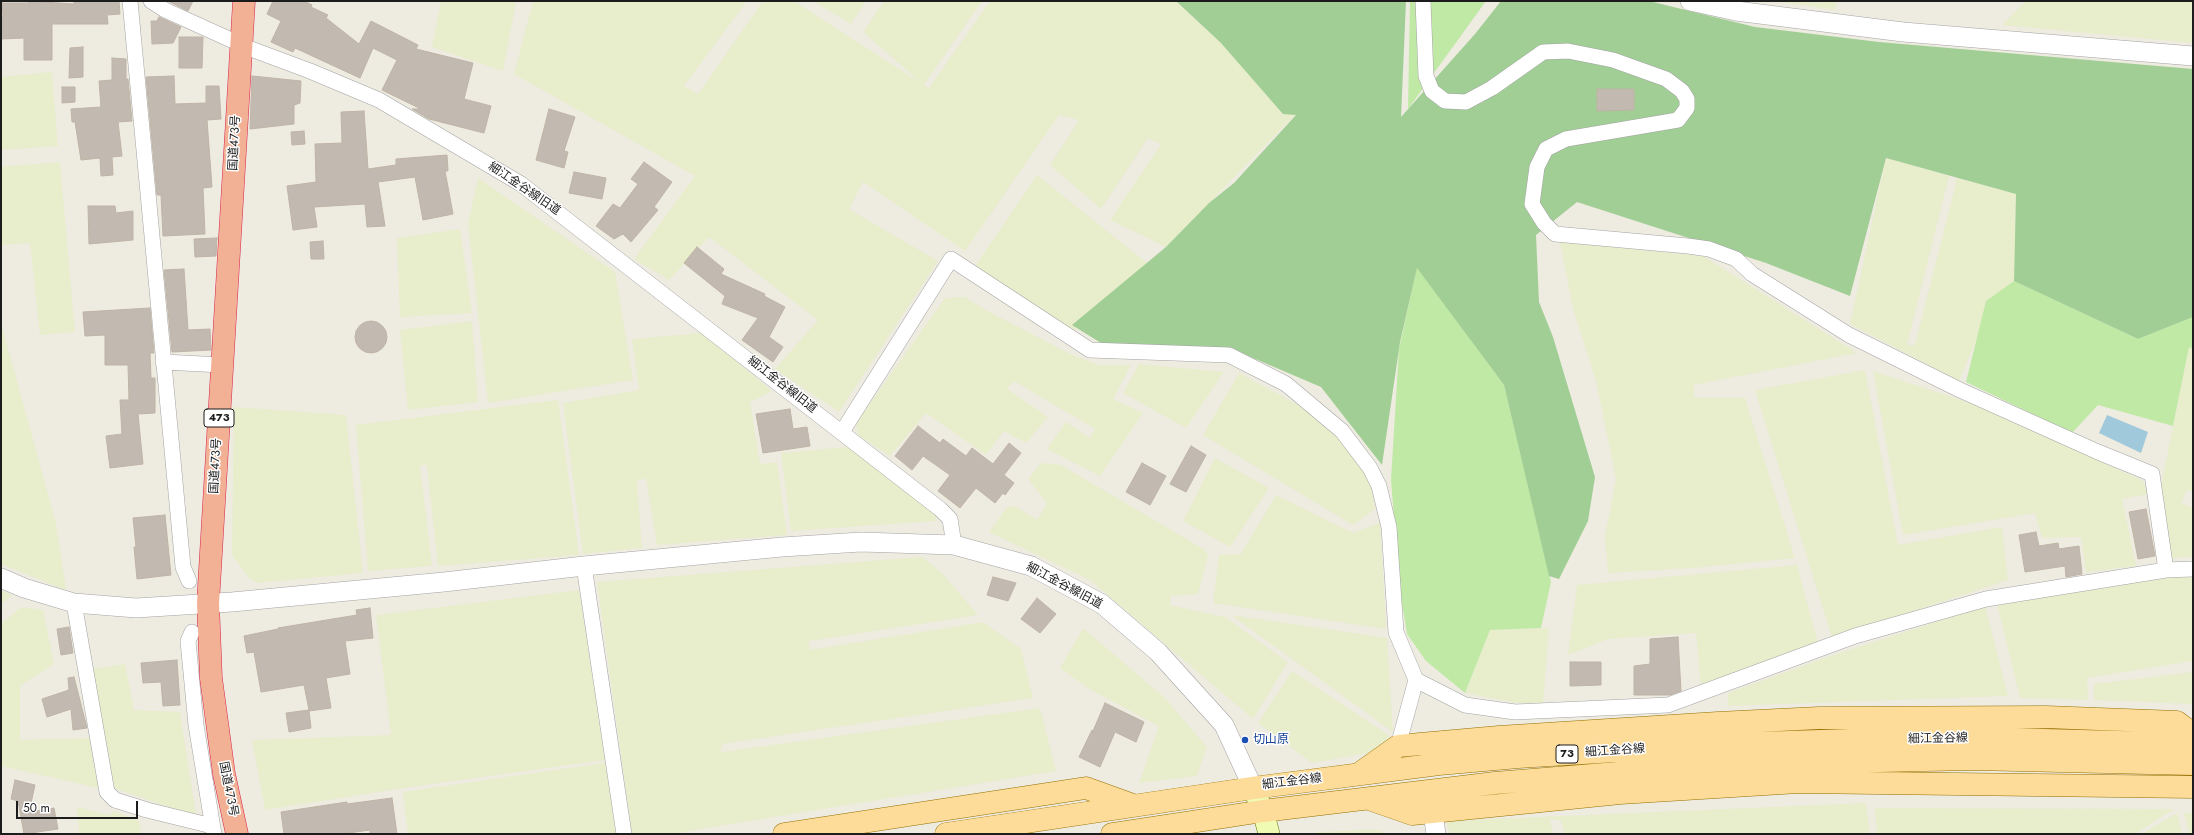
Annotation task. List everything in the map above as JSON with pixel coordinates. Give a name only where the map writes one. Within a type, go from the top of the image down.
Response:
[{"type":"highway","name":"国道473号","points":[[237,834],[214,777],[208,603],[244,1]]},
{"type":"main road","points":[[1360,774],[1398,746],[1606,729],[1819,718],[2046,717],[2188,726]]},
{"type":"main road","name":"細江金谷線","points":[[946,834],[1253,788],[1360,774],[1534,756],[1713,745],[1850,740],[1969,738],[2193,744]]},
{"type":"main road","name":"細江金谷線","points":[[1112,834],[1134,832],[1263,811],[1495,783],[1599,773],[1786,763],[1972,759],[2193,764]]},
{"type":"main road","name":"73","points":[[1367,799],[1412,814],[1620,794],[1798,782],[2193,787]]},
{"type":"main road","points":[[784,834],[1086,788],[1134,805]]},
{"type":"main road","points":[[1253,788],[1263,811],[1269,834]]},
{"type":"street","points":[[130,1],[183,567],[189,581]]},
{"type":"street","name":"細江金谷線旧道","points":[[151,1],[165,10],[242,43],[251,49],[310,71],[379,100],[521,184],[842,432],[950,519],[954,545],[1031,566],[1102,604],[1158,652],[1224,725],[1253,788]]},
{"type":"street","points":[[1423,1],[1426,76],[1432,91],[1445,101],[1466,102],[1492,88],[1543,52],[1568,51],[1613,60],[1666,79],[1682,91],[1687,99],[1687,108],[1678,120],[1566,139],[1546,149],[1537,167],[1532,204],[1544,223],[1555,234],[1688,246],[1709,249],[1736,259],[1752,274],[1849,335],[1960,390],[2098,452],[2152,474],[2166,570]]},
{"type":"street","points":[[1690,1],[1736,11],[1903,32],[2193,56]]},
{"type":"street","points":[[842,432],[951,259],[1090,350],[1229,355],[1286,384],[1342,431],[1370,468],[1379,486],[1389,527],[1396,632],[1416,680],[1398,746]]},
{"type":"street","points":[[163,362],[222,365]]},
{"type":"street","points":[[1,578],[24,588],[74,603],[136,608],[444,582],[584,566],[861,542],[954,545]]},
{"type":"street","points":[[584,566],[624,834]]},
{"type":"street","points":[[1416,680],[1465,705],[1515,712],[1668,705],[1855,636],[1986,599],[2166,570],[2193,569]]},
{"type":"street","points":[[74,603],[107,792],[115,800],[213,830],[214,777],[188,641],[192,632]]},
{"type":"street","points":[[1433,813],[1436,834]]},
{"type":"green space","points":[[441,1],[516,1],[503,71],[432,47]]},
{"type":"green space","points":[[533,1],[747,1],[684,86],[698,94],[763,1],[794,1],[921,83],[863,32],[884,1],[982,1],[924,85],[929,88],[990,1],[1176,1],[1296,114],[1166,247],[1110,220],[1161,144],[1148,138],[1101,209],[1050,165],[1079,120],[1059,115],[965,251],[863,182],[849,209],[938,261],[839,412],[775,369],[818,320],[709,237],[669,280],[634,259],[695,176],[514,74]]},
{"type":"green space","points":[[813,1],[866,1],[851,24]]},
{"type":"green space","points":[[1176,1],[1406,1],[1401,117],[1475,34],[1501,1],[1649,1],[1755,27],[1879,42],[2193,69],[2193,317],[2138,339],[2014,281],[2016,194],[1886,158],[1850,296],[1766,263],[1577,202],[1536,235],[1539,302],[1553,337],[1595,477],[1588,521],[1559,579],[1549,576],[1504,385],[1417,268],[1400,342],[1382,465],[1321,387],[1239,352],[1101,343],[1072,325],[1166,247],[1209,203],[1234,183],[1296,115],[1283,114],[1221,43]]},
{"type":"green space","points":[[1410,1],[1486,1],[1408,109]]},
{"type":"green space","points":[[1776,1],[1836,1],[1835,10]]},
{"type":"green space","points":[[2026,1],[2193,1],[2193,43],[2002,25]]},
{"type":"green space","points":[[52,72],[58,146],[1,150],[1,77]]},
{"type":"green space","points":[[1886,158],[1949,176],[1907,345],[1915,345],[1957,178],[2016,194],[2014,281],[1993,300],[1959,381],[1850,324]]},
{"type":"green space","points":[[60,162],[75,332],[40,335],[30,243],[1,245],[1,167]]},
{"type":"green space","points":[[1037,175],[1147,263],[1068,336],[971,272]]},
{"type":"green space","points":[[478,178],[615,272],[633,380],[488,403],[468,223]]},
{"type":"green space","points":[[460,229],[472,313],[400,317],[397,238]]},
{"type":"green space","points":[[1560,242],[1703,256],[1857,353],[1694,385],[1694,398],[1745,398],[1795,558],[1692,568],[1608,573],[1605,536],[1616,479],[1596,381],[1573,309]]},
{"type":"green space","points":[[1417,267],[1504,385],[1551,582],[1541,628],[1490,630],[1465,693],[1426,661],[1407,634],[1400,591],[1391,480],[1399,349]]},
{"type":"green space","points":[[2014,281],[2138,339],[2193,317],[2193,349],[2189,347],[2173,426],[2098,405],[2072,433],[1966,382],[1986,301]]},
{"type":"green space","points":[[965,297],[984,309],[1072,355],[1099,365],[1131,365],[1113,399],[1143,413],[1100,476],[1047,449],[1066,422],[1090,438],[1095,429],[1014,381],[1007,389],[1048,417],[1026,443],[1004,431],[986,455],[926,413],[890,456],[858,435],[856,423],[945,298]]},
{"type":"green space","points":[[472,321],[478,402],[408,410],[400,330]]},
{"type":"green space","points":[[1,323],[56,523],[66,590],[1,564]]},
{"type":"green space","points":[[702,333],[772,391],[750,402],[760,464],[777,462],[787,535],[657,545],[646,478],[637,481],[642,548],[583,554],[563,403],[639,390],[632,339]]},
{"type":"green space","points":[[2189,347],[2193,349],[2193,492],[2187,490],[2181,503],[2193,508],[2193,557],[2169,558],[2161,486]]},
{"type":"green space","points":[[1139,364],[1224,372],[1186,428],[1123,393]]},
{"type":"green space","points":[[1865,370],[1898,545],[2002,527],[2008,580],[1832,638],[1755,390]]},
{"type":"green space","points":[[1873,371],[1991,410],[2143,481],[2149,494],[2122,499],[2136,566],[2086,572],[2081,537],[2042,538],[2035,513],[1903,535]]},
{"type":"green space","points":[[1239,373],[1298,405],[1329,427],[1359,457],[1372,489],[1375,509],[1353,525],[1203,435]]},
{"type":"green space","points":[[558,400],[579,555],[438,566],[427,465],[420,465],[432,566],[368,571],[356,425]]},
{"type":"green space","points":[[234,407],[346,415],[363,573],[257,583],[249,578],[232,555]]},
{"type":"green space","points":[[848,447],[936,514],[936,521],[791,531],[781,453]]},
{"type":"green space","points":[[1215,458],[1269,488],[1230,547],[1183,521]]},
{"type":"green space","points":[[1041,463],[1061,465],[1205,550],[1208,556],[1198,594],[1171,596],[1170,605],[1225,617],[1288,662],[1253,719],[1090,580],[989,532],[1007,507],[1015,506],[1037,520],[1047,503],[1028,479]]},
{"type":"green space","points":[[1276,495],[1353,533],[1380,523],[1386,629],[1213,603],[1219,555],[1241,554]]},
{"type":"green space","points":[[922,557],[942,573],[978,615],[809,641],[810,650],[983,622],[1021,649],[1033,698],[722,744],[721,752],[1040,708],[1056,771],[671,834],[632,834],[597,582]]},
{"type":"green space","points":[[1797,565],[1818,643],[1701,687],[1696,633],[1608,639],[1568,655],[1577,585]]},
{"type":"green space","points":[[2181,575],[2193,577],[2193,661],[2087,678],[2088,700],[2020,698],[1997,604]]},
{"type":"green space","points":[[1,590],[12,595],[1,604]]},
{"type":"green space","points":[[579,590],[605,760],[410,787],[265,810],[252,740],[391,735],[376,615]]},
{"type":"green space","points":[[1985,606],[2008,696],[1728,706],[1728,693],[1822,659]]},
{"type":"green space","points":[[21,607],[43,610],[54,664],[20,686],[20,740],[90,738],[98,788],[1,766],[1,624]]},
{"type":"green space","points":[[1231,615],[1387,638],[1393,732]]},
{"type":"green space","points":[[1083,628],[1165,698],[1207,747],[1197,776],[1139,783],[1159,726],[1089,689],[1060,668]]},
{"type":"green space","points":[[1549,628],[1543,703],[1517,703],[1465,693],[1490,630]]},
{"type":"green space","points":[[125,664],[134,710],[180,712],[196,815],[186,813],[105,785],[93,669]]},
{"type":"green space","points":[[1292,671],[1390,736],[1379,751],[1312,763],[1258,723]]},
{"type":"green space","points":[[2193,672],[2193,704],[2094,700],[2094,684]]},
{"type":"green space","points":[[610,762],[620,834],[408,834],[403,792]]},
{"type":"green space","points":[[1866,803],[1870,834],[1565,834],[1561,821],[1550,819],[1553,834],[1450,834],[1446,821]]},
{"type":"green space","points":[[77,807],[109,815],[114,811],[139,821],[141,834],[79,834]]},
{"type":"green space","points":[[1875,808],[2174,809],[2135,834],[1877,834]]},
{"type":"green space","points":[[2177,813],[2182,834],[2141,834]]},
{"type":"green space","points":[[2184,813],[2193,813],[2193,834],[2189,834]]},
{"type":"green space","points":[[1380,830],[1386,834],[1314,834],[1317,832]]},
{"type":"water","points":[[2107,415],[2148,432],[2141,453],[2099,433]]},
{"type":"building","points":[[28,1],[74,4],[74,1],[119,1],[120,14],[107,15],[108,24],[52,24],[52,60],[24,60],[24,38],[1,39],[1,16],[3,16],[2,3],[29,3]]},
{"type":"building","points":[[168,1],[193,1],[188,11]]},
{"type":"building","points":[[273,1],[304,1],[312,5],[311,7],[328,15],[326,18],[359,44],[371,21],[418,45],[416,49],[473,63],[464,99],[491,106],[484,133],[429,119],[412,109],[421,109],[382,90],[397,60],[373,48],[360,78],[295,48],[293,52],[271,42],[281,21],[267,14]]},
{"type":"building","points":[[159,17],[181,27],[173,43],[152,44],[151,21],[157,21]]},
{"type":"building","points":[[179,37],[203,37],[202,68],[179,68]]},
{"type":"building","points":[[83,47],[83,77],[69,78],[70,48]]},
{"type":"building","points":[[112,58],[126,59],[126,79],[128,79],[132,121],[118,122],[122,156],[112,157],[113,175],[101,176],[100,158],[81,160],[75,122],[72,122],[71,109],[101,107],[99,81],[112,80]]},
{"type":"building","points":[[174,76],[175,104],[206,103],[206,86],[219,86],[221,119],[207,120],[212,187],[203,188],[205,234],[163,236],[161,195],[157,195],[146,77]]},
{"type":"building","points":[[252,76],[301,81],[300,103],[294,105],[294,124],[250,129]]},
{"type":"building","points":[[62,87],[75,87],[75,102],[62,103]]},
{"type":"building","points":[[1597,89],[1634,89],[1634,110],[1597,111]]},
{"type":"building","points":[[549,109],[575,117],[564,151],[568,152],[564,168],[536,160]]},
{"type":"building","points":[[364,111],[368,169],[396,165],[396,159],[447,155],[448,171],[445,171],[453,214],[423,220],[415,177],[378,182],[385,226],[367,227],[365,204],[314,207],[317,227],[293,230],[287,186],[316,182],[315,144],[342,143],[341,112]]},
{"type":"building","points":[[304,131],[305,144],[292,145],[291,132]]},
{"type":"building","points":[[644,162],[672,182],[654,207],[658,210],[631,242],[623,234],[614,239],[596,226],[613,204],[620,208],[638,184],[631,179]]},
{"type":"building","points":[[574,172],[606,178],[602,199],[569,193]]},
{"type":"building","points":[[88,206],[115,206],[116,213],[133,211],[133,240],[89,244]]},
{"type":"building","points":[[217,238],[216,256],[195,257],[194,239]]},
{"type":"building","points":[[323,241],[324,259],[311,259],[310,242]]},
{"type":"building","points":[[697,247],[724,269],[721,274],[765,294],[764,296],[785,307],[769,337],[783,347],[773,362],[742,340],[758,318],[722,304],[725,296],[684,263]]},
{"type":"building","points":[[184,269],[188,330],[210,329],[211,350],[172,352],[164,270]]},
{"type":"building","points":[[150,308],[154,353],[150,353],[151,378],[155,378],[155,413],[138,414],[143,464],[110,468],[106,436],[122,434],[120,400],[129,400],[128,365],[105,365],[105,335],[85,336],[83,312]]},
{"type":"building","points":[[368,321],[374,321],[384,328],[387,337],[386,343],[380,350],[374,353],[368,353],[358,346],[355,340],[355,334],[362,324]]},
{"type":"building","points":[[790,409],[793,429],[807,427],[810,446],[763,453],[756,414]]},
{"type":"building","points":[[918,426],[940,443],[943,439],[966,456],[972,448],[993,464],[1009,443],[1021,453],[1004,475],[1014,483],[1005,495],[1003,493],[995,503],[976,488],[960,508],[938,491],[950,475],[923,456],[912,470],[895,456]]},
{"type":"building","points":[[1191,446],[1206,455],[1186,492],[1170,484]]},
{"type":"building","points":[[1142,463],[1166,476],[1150,505],[1126,492]]},
{"type":"building","points":[[2146,509],[2155,556],[2138,559],[2129,512]]},
{"type":"building","points":[[165,515],[171,575],[137,579],[133,518]]},
{"type":"building","points":[[2036,532],[2039,546],[2058,543],[2059,549],[2079,546],[2082,574],[2066,577],[2065,566],[2025,572],[2019,535]]},
{"type":"building","points":[[993,577],[1016,583],[1008,601],[987,595]]},
{"type":"building","points":[[1037,598],[1056,614],[1040,633],[1021,619]]},
{"type":"building","points":[[370,608],[373,638],[345,641],[350,674],[326,678],[331,708],[309,711],[311,728],[289,732],[286,713],[309,710],[304,685],[261,692],[254,652],[247,653],[244,636],[278,628],[357,615],[356,610]]},
{"type":"building","points":[[69,627],[73,653],[61,655],[57,629]]},
{"type":"building","points":[[1678,637],[1681,691],[1670,695],[1634,695],[1634,666],[1650,664],[1650,639]]},
{"type":"building","points":[[177,660],[180,705],[163,706],[161,682],[143,683],[141,663]]},
{"type":"building","points":[[1570,662],[1601,662],[1601,685],[1570,686]]},
{"type":"building","points":[[74,677],[87,728],[73,730],[71,709],[47,717],[42,699],[69,690],[68,678]]},
{"type":"building","points":[[1105,703],[1144,722],[1136,742],[1115,732],[1100,767],[1079,757],[1092,730],[1093,731]]},
{"type":"building","points":[[15,780],[35,785],[29,812],[54,808],[58,829],[24,834],[18,801],[11,799]]},
{"type":"building","points":[[392,798],[397,834],[370,834],[370,830],[341,834],[284,834],[281,812],[347,802],[347,804]]},
{"type":"place","name":"切山原","points":[[1245,740]]}]
